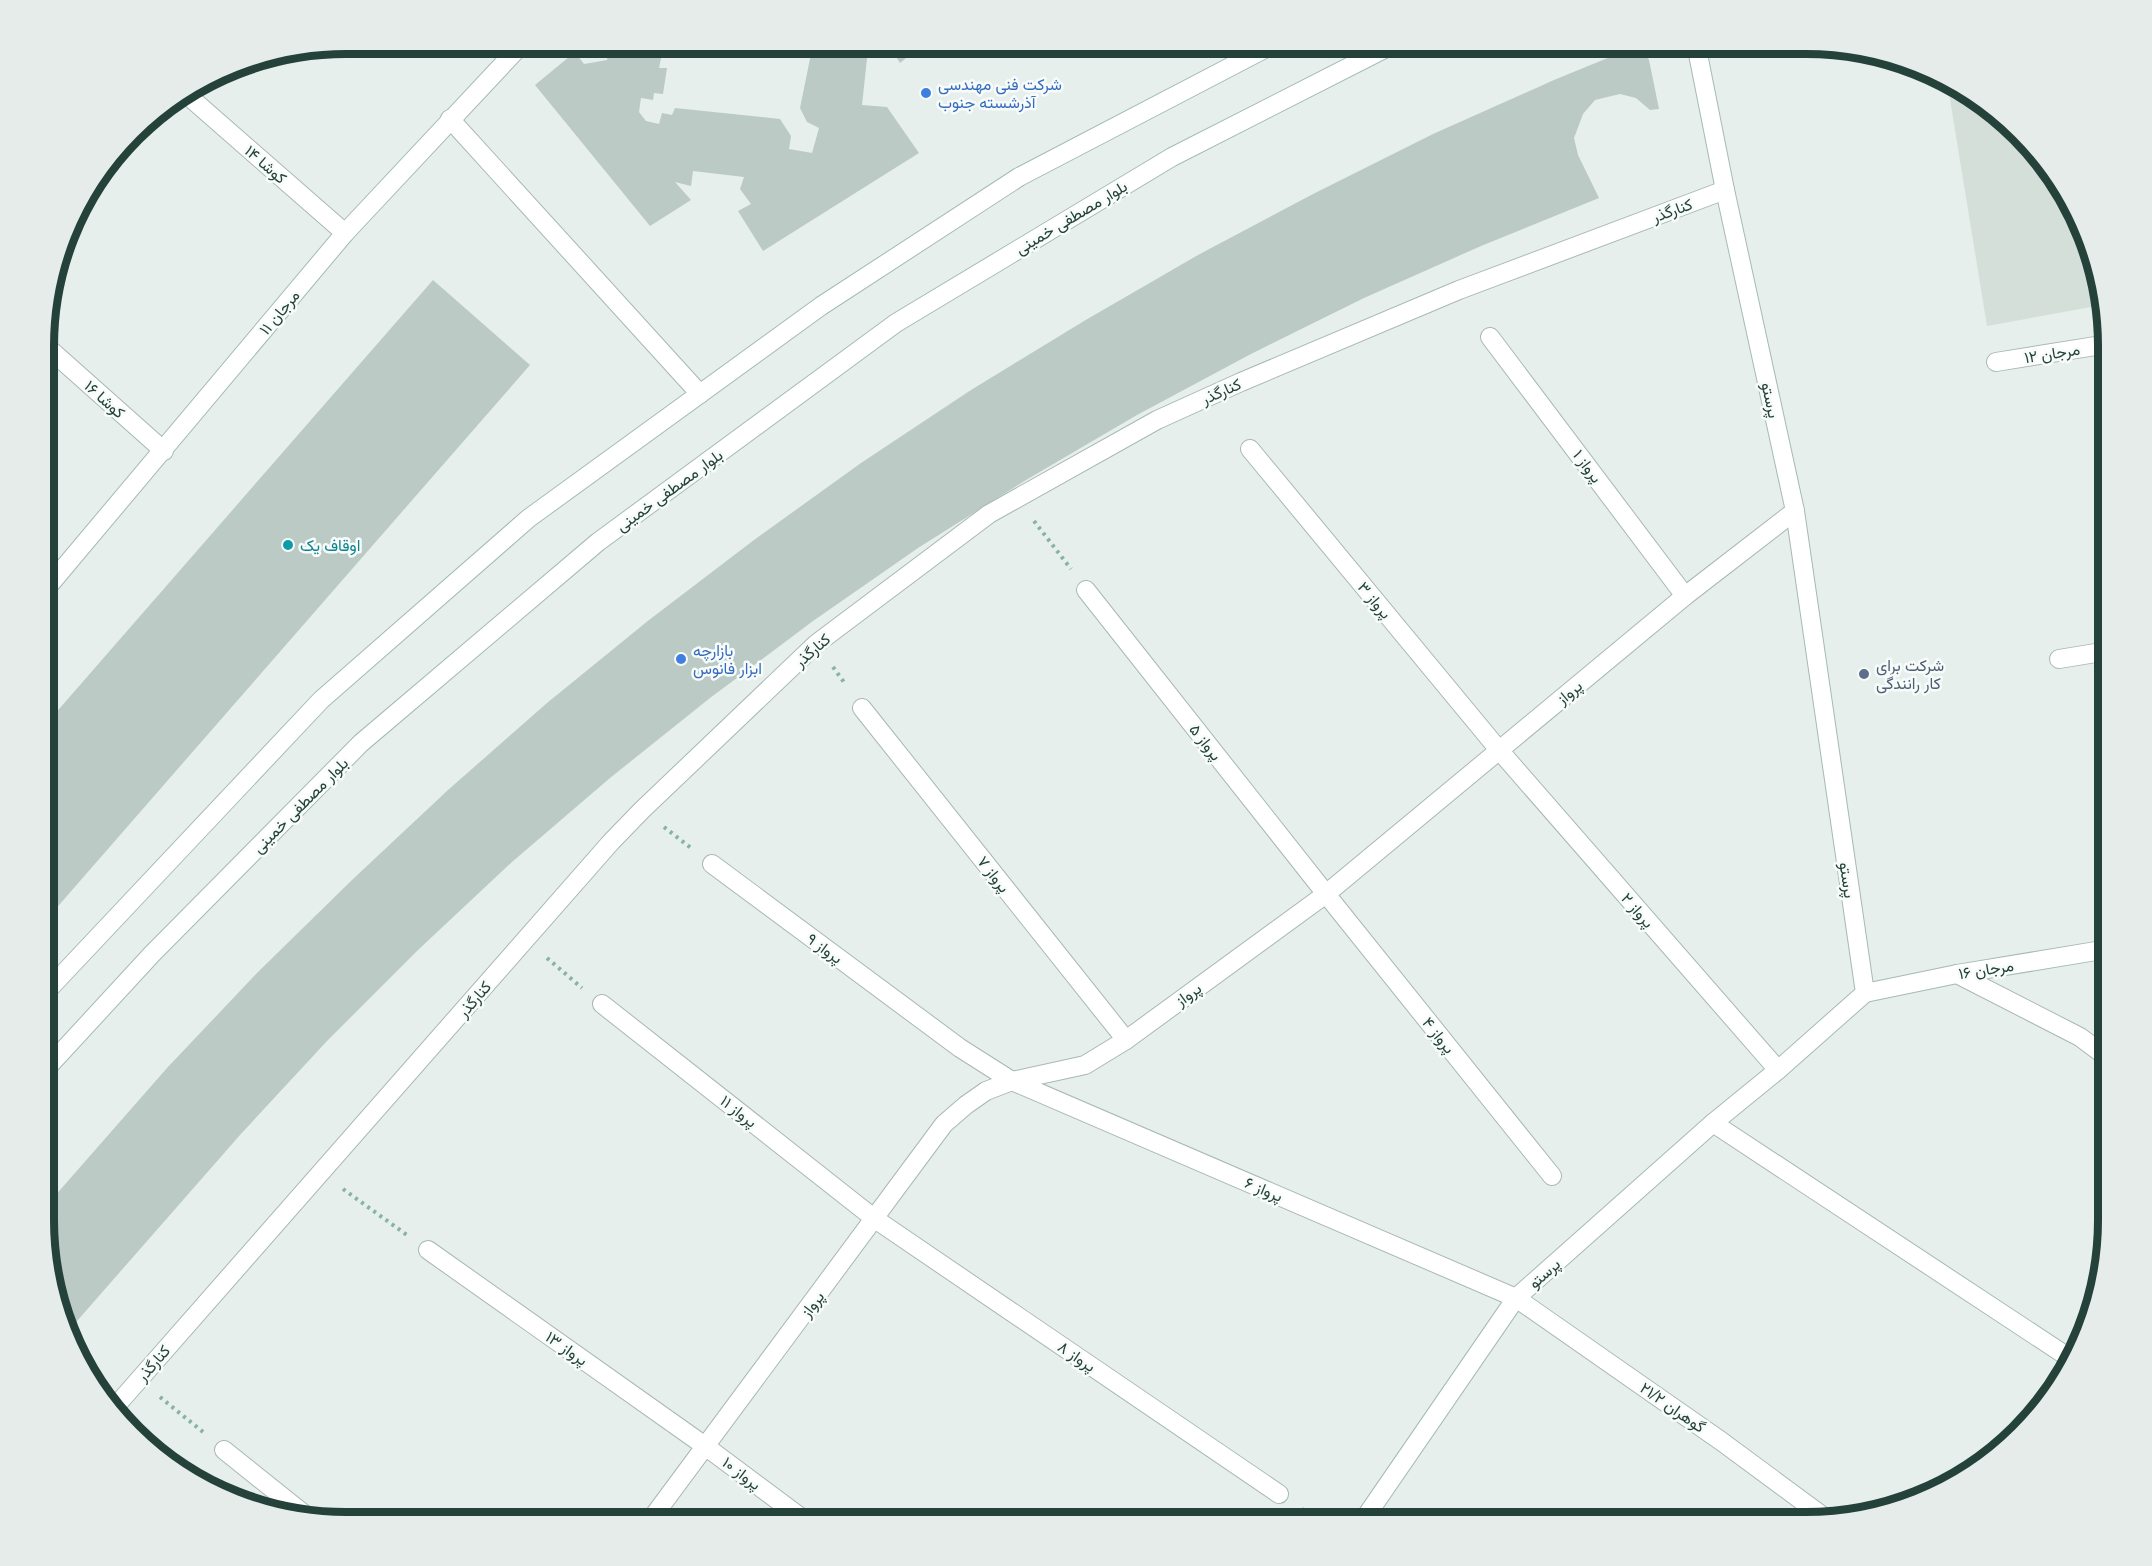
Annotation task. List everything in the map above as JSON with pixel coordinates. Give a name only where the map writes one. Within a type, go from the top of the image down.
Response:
[{"type":"street","name":"مرجان ۱۱","points":[[54,580],[345,233],[512,54]]},
{"type":"street","points":[[54,984],[321,700],[529,518],[821,306],[1019,177],[1255,54]]},
{"type":"street","name":"بلوار مصطفی خمینی","points":[[54,1060],[152,954],[361,742],[598,542],[896,323],[1172,157],[1374,54]]},
{"type":"street","name":"پرستو","points":[[1369,1512],[1516,1298],[1865,993],[1795,511],[1725,190],[1698,54]]},
{"type":"street","name":"کوشا ۱۴","points":[[191,99],[345,233]]},
{"type":"street","points":[[450,119],[700,394]]},
{"type":"street","name":"کنارگذر","points":[[118,1403],[642,810],[816,645],[989,514],[1157,420],[1241,382],[1458,290],[1725,190]]},
{"type":"street","name":"پرواز ۱","points":[[1490,337],[1685,596]]},
{"type":"street","name":"مرجان ۱۲","points":[[1996,362],[2098,346]]},
{"type":"street","name":"کوشا ۱۶","points":[[54,353],[164,451]]},
{"type":"street","name":"پرواز ۳","points":[[1250,449],[1499,750]]},
{"type":"street","name":"پرواز","points":[[656,1512],[944,1124],[986,1091],[1012,1081],[1085,1065],[1126,1040],[1326,894],[1685,596],[1795,511]]},
{"type":"street","name":"پرواز ۵","points":[[1086,590],[1326,894]]},
{"type":"street","points":[[2060,659],[2098,653]]},
{"type":"street","name":"پرواز ۷","points":[[862,708],[1126,1040]]},
{"type":"street","name":"پرواز ۲","points":[[1499,750],[1778,1070]]},
{"type":"street","name":"پرواز ۹","points":[[712,864],[960,1048],[1012,1081]]},
{"type":"street","name":"پرواز ۴","points":[[1326,894],[1552,1176]]},
{"type":"street","name":"مرجان ۱۶","points":[[1865,993],[1957,974],[2098,951]]},
{"type":"street","points":[[1957,974],[2080,1037],[2098,1050]]},
{"type":"street","name":"پرواز ۱۱","points":[[602,1004],[875,1218]]},
{"type":"street","name":"پرواز ۶","points":[[1012,1081],[1516,1298]]},
{"type":"street","points":[[1713,1124],[2065,1355]]},
{"type":"street","name":"پرواز ۸","points":[[875,1218],[1279,1494]]},
{"type":"street","name":"پرواز ۱۳","points":[[428,1250],[705,1446]]},
{"type":"street","name":"گوهران ۲۱/۲","points":[[1516,1298],[1816,1511]]},
{"type":"street","name":"پرواز ۱۰","points":[[705,1446],[794,1512]]},
{"type":"street","points":[[224,1450],[296,1507]]},
{"type":"path","points":[[1017,498],[1086,590]]},
{"type":"path","points":[[816,645],[862,708]]},
{"type":"path","points":[[642,810],[712,864]]},
{"type":"path","points":[[525,940],[602,1004]]},
{"type":"path","points":[[320,1173],[428,1250]]},
{"type":"path","points":[[138,1380],[224,1450]]},
{"type":"shaded area","points":[[1949,91],[1999,126],[2026,153],[2049,184],[2068,217],[2083,252],[2096,306],[1987,326]]},
{"type":"building","points":[[573,54],[576,54],[584,64],[607,60],[608,54],[662,54],[659,68],[667,68],[663,94],[654,93],[653,100],[641,98],[639,112],[646,121],[659,124],[662,113],[672,115],[675,108],[780,119],[791,136],[789,149],[812,153],[819,128],[807,122],[800,108],[811,54],[867,54],[862,105],[887,107],[919,153],[763,251],[738,211],[751,204],[740,189],[744,177],[693,171],[691,186],[675,182],[691,200],[650,226],[535,85]]},
{"type":"building","points":[[894,54],[911,54],[900,63]]},
{"type":"building","name":"بازارچه ابزار فانوس","points":[[1645,54],[1649,60],[1659,109],[1650,110],[1636,98],[1620,94],[1595,100],[1583,114],[1574,138],[1578,155],[1599,198],[1481,246],[1364,298],[1249,355],[1137,415],[1026,480],[918,548],[813,621],[710,698],[610,778],[512,862],[418,950],[327,1041],[240,1135],[73,1325],[56,1258],[54,1197],[167,1068],[258,972],[448,790],[547,703],[649,620],[754,540],[861,463],[971,390],[1084,321],[1198,255],[1315,193],[1433,134],[1615,55]]},
{"type":"building","name":"اوقاف یک","points":[[433,280],[530,365],[54,911],[54,715]]},
{"type":"place","name":"شرکت فنی مهندسی آذرشسته جنوب","points":[[926,93]]},
{"type":"place","name":"اوقاف یک","points":[[288,545]]},
{"type":"place","name":"بازارچه ابزار فانوس","points":[[681,659]]},
{"type":"place","name":"شركت براى كار رانندگى","points":[[1864,674]]}]
